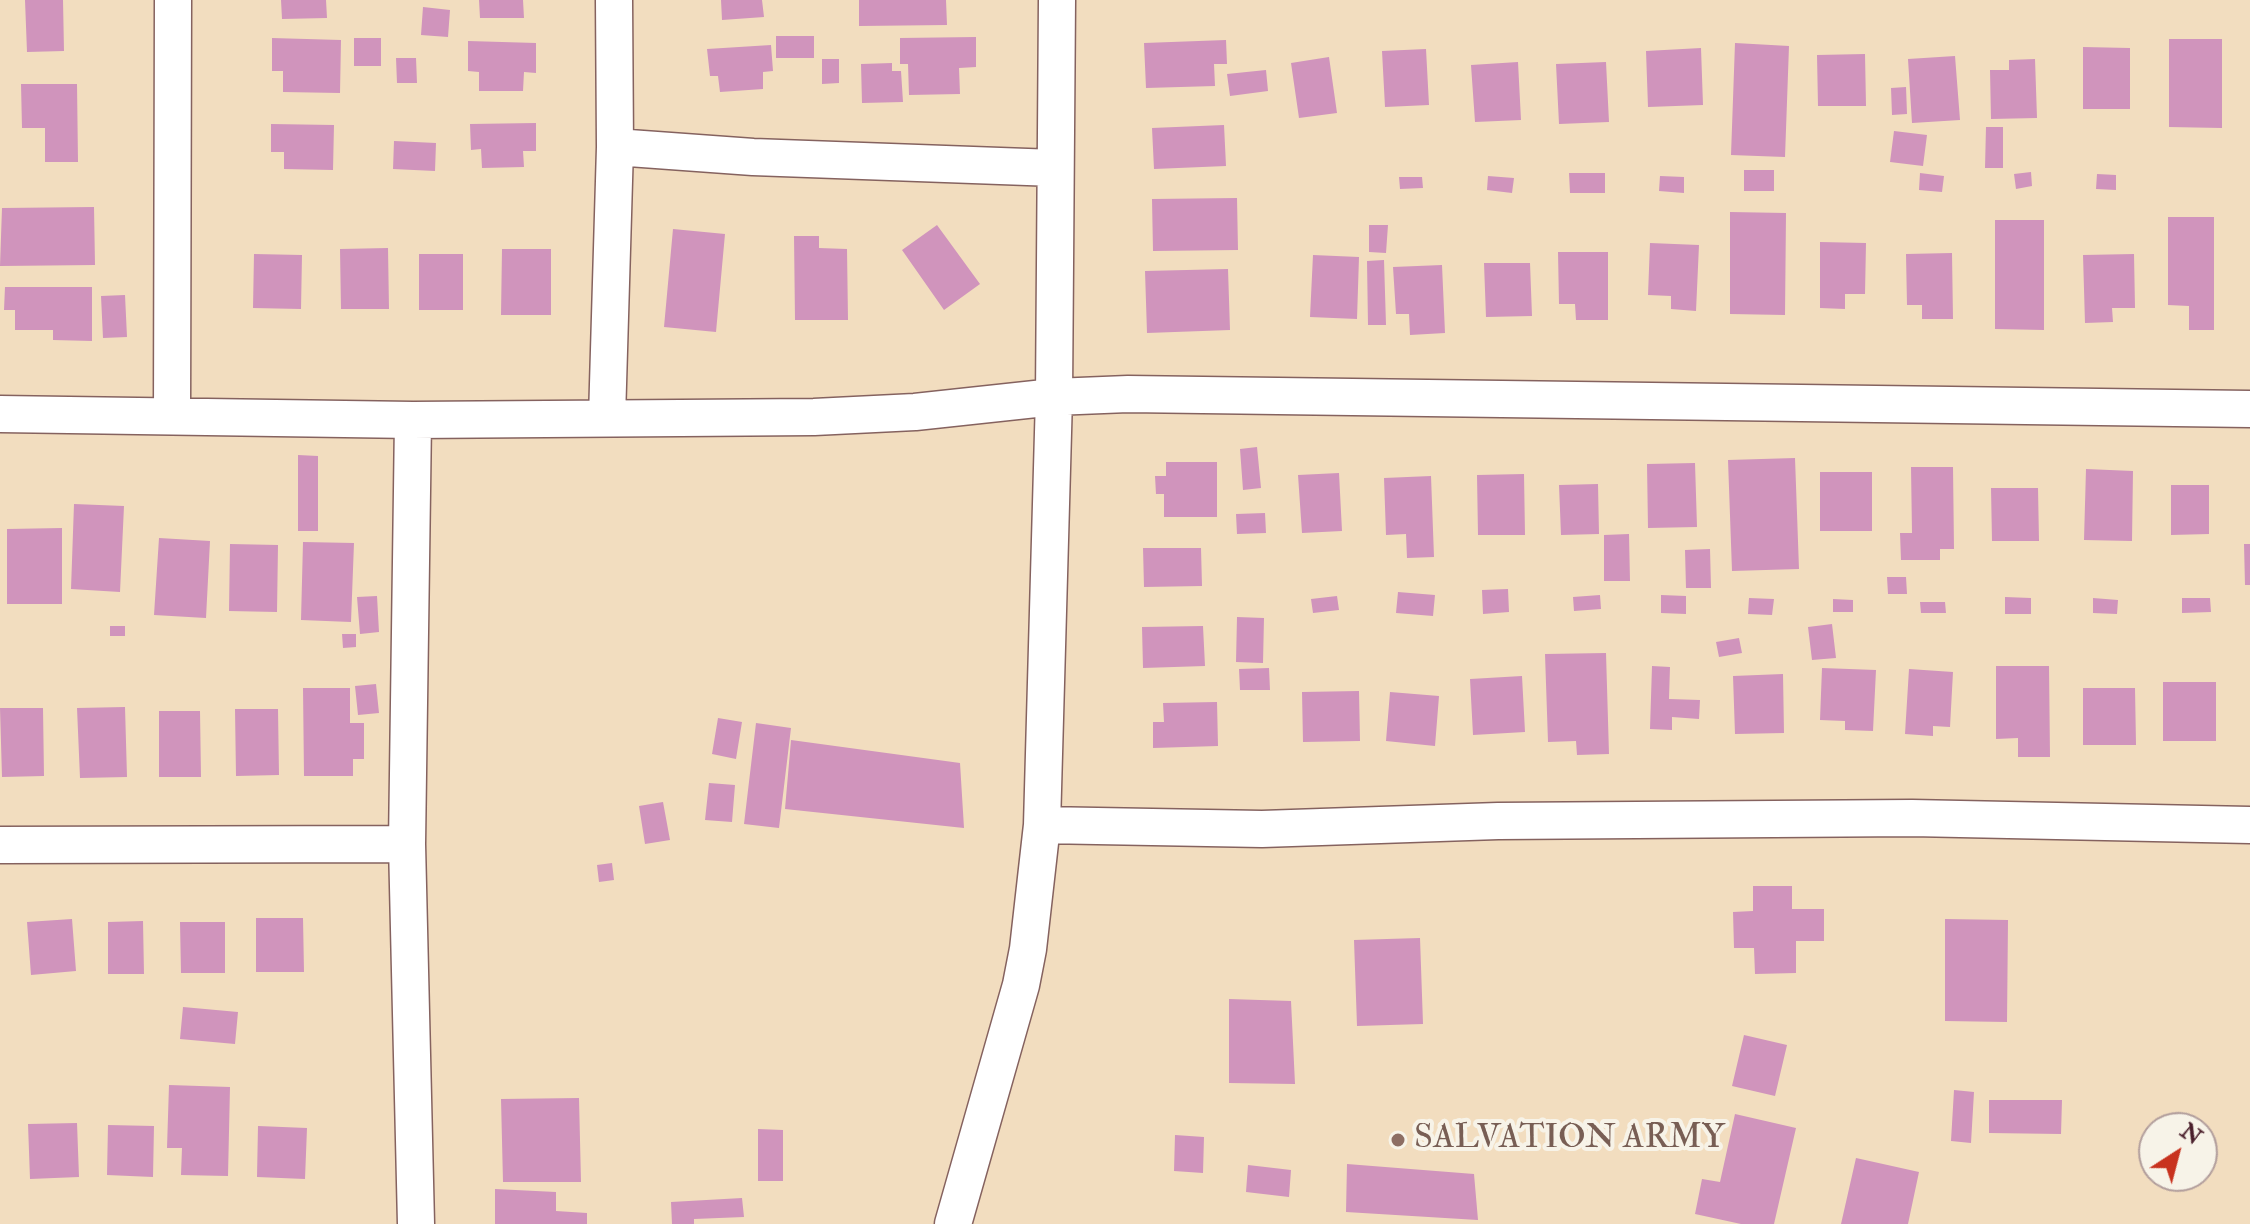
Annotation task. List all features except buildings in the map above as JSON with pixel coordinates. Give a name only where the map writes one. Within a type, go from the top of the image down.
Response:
[{"type":"street","points":[[172,415],[173,0]]},
{"type":"street","points":[[607,418],[615,147],[614,0]]},
{"type":"street","points":[[953,1224],[1021,985],[1042,825],[1054,397],[1057,0]]},
{"type":"street","points":[[615,147],[753,157],[1055,168]]},
{"type":"street","points":[[0,414],[413,420],[814,417],[915,412],[1054,397],[1189,394],[2250,409]]},
{"type":"street","points":[[413,420],[407,844],[416,1224]]},
{"type":"street","points":[[1042,825],[1262,829],[1498,821],[1912,818],[2250,825]]},
{"type":"street","points":[[0,845],[407,844]]},
{"type":"place","name":"SALVATION ARMY","points":[[1398,1140]]}]
